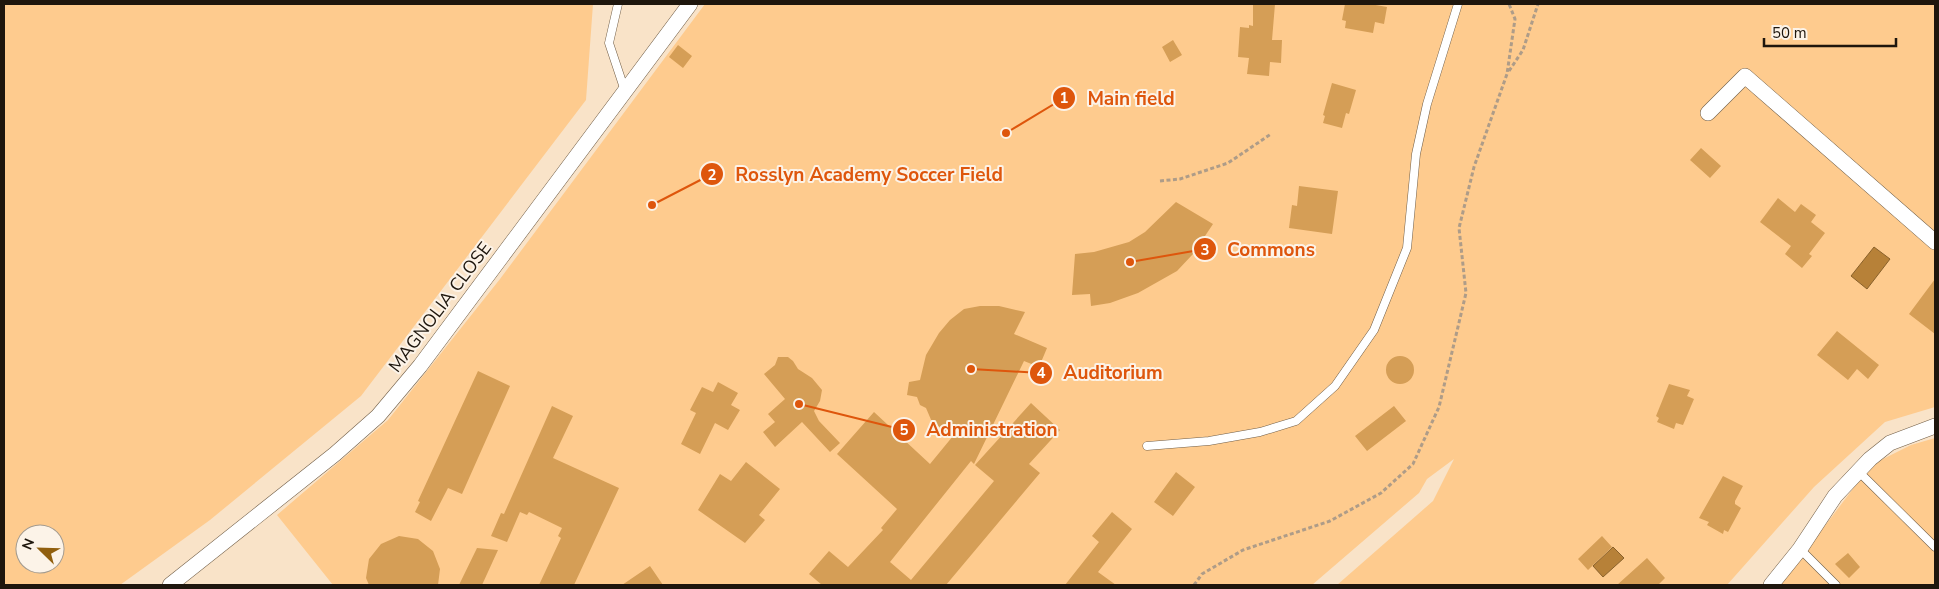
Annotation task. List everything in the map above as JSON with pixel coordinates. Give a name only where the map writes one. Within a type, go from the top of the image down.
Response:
[{"type":"street","name":"MAGNOLIA CLOSE","points":[[170,585],[335,454],[378,416],[420,366],[690,4]]},
{"type":"street","points":[[1708,113],[1745,76],[1935,242]]},
{"type":"street","points":[[1771,585],[1800,549],[1835,496],[1858,471],[1890,443],[1935,426]]},
{"type":"lane","points":[[618,4],[609,42],[625,91]]},
{"type":"lane","points":[[1147,446],[1209,442],[1260,432],[1296,420],[1335,386],[1374,330],[1407,248],[1416,154],[1427,104],[1458,4]]},
{"type":"lane","points":[[1858,471],[1935,547]]},
{"type":"lane","points":[[1800,549],[1836,585]]},
{"type":"path","points":[[1194,585],[1202,574],[1243,550],[1330,521],[1381,493],[1413,464],[1439,407],[1466,293],[1459,228],[1474,166],[1507,74],[1515,19],[1509,4]]},
{"type":"path","points":[[1507,74],[1523,50],[1538,4]]},
{"type":"path","points":[[1160,181],[1180,179],[1228,163],[1271,134]]},
{"type":"shaded area","points":[[4,4],[593,4],[586,100],[361,396],[210,520],[120,585],[4,585]]},
{"type":"shaded area","points":[[705,4],[1935,4],[1935,407],[1885,422],[1814,487],[1727,585],[1337,585],[1433,501],[1454,459],[1427,479],[1419,493],[1312,585],[333,585],[277,515],[388,420],[500,279]]},
{"type":"shaded area","points":[[1874,247],[1890,259],[1867,289],[1851,276]]},
{"type":"shaded area","points":[[1935,438],[1935,585],[1780,585],[1871,465],[1911,445]]},
{"type":"shaded area","points":[[1613,547],[1624,558],[1603,577],[1593,566]]},
{"type":"building","points":[[1253,4],[1275,4],[1272,40],[1282,40],[1281,63],[1270,62],[1269,76],[1247,74],[1249,58],[1238,57],[1240,27],[1249,28],[1249,25],[1253,26]]},
{"type":"building","points":[[1345,4],[1370,4],[1387,7],[1384,24],[1375,22],[1373,33],[1345,28],[1346,21],[1342,20]]},
{"type":"building","points":[[1173,40],[1182,55],[1170,62],[1162,47]]},
{"type":"building","points":[[678,45],[692,56],[683,68],[669,57]]},
{"type":"building","points":[[1332,83],[1356,90],[1349,114],[1346,113],[1342,128],[1323,123],[1325,116],[1323,115]]},
{"type":"building","points":[[1701,148],[1721,166],[1710,178],[1690,160]]},
{"type":"building","points":[[1299,186],[1338,191],[1332,234],[1289,228],[1292,205],[1297,206]]},
{"type":"building","points":[[1778,198],[1795,212],[1801,204],[1816,215],[1811,222],[1825,233],[1809,254],[1812,256],[1802,268],[1785,254],[1791,246],[1760,222]]},
{"type":"building","points":[[1176,202],[1213,224],[1193,254],[1177,271],[1138,293],[1110,303],[1091,306],[1090,294],[1072,295],[1075,254],[1094,252],[1129,242],[1145,232]]},
{"type":"building","points":[[1935,279],[1935,334],[1909,314]]},
{"type":"building","points":[[980,306],[999,306],[1025,312],[1014,334],[1047,348],[1039,367],[1024,361],[974,464],[971,461],[890,562],[911,580],[994,481],[975,465],[1031,403],[1060,430],[1029,464],[1040,473],[946,585],[822,585],[809,574],[829,551],[848,567],[883,530],[881,528],[897,509],[837,454],[874,412],[930,464],[953,436],[932,422],[926,408],[920,405],[917,397],[907,395],[909,382],[920,380],[926,355],[939,333],[950,320],[964,309]]},
{"type":"building","points":[[1837,331],[1879,365],[1868,379],[1857,369],[1848,380],[1817,355]]},
{"type":"building","points":[[1400,356],[1410,360],[1414,370],[1410,380],[1400,384],[1390,380],[1386,370],[1390,360]]},
{"type":"building","points":[[778,357],[788,357],[798,369],[812,378],[822,390],[820,401],[814,411],[819,421],[840,443],[830,452],[802,422],[775,447],[763,432],[775,422],[768,414],[785,399],[764,374],[775,365]]},
{"type":"building","points":[[478,371],[510,386],[462,494],[448,488],[431,521],[415,512],[420,502],[418,501]]},
{"type":"building","points":[[718,382],[738,393],[731,405],[740,410],[728,430],[715,423],[700,454],[681,444],[696,413],[690,410],[702,387],[713,392]]},
{"type":"building","points":[[1669,384],[1690,390],[1687,396],[1694,399],[1683,425],[1676,423],[1674,429],[1657,422],[1659,418],[1656,416]]},
{"type":"building","points":[[552,406],[573,416],[553,458],[619,488],[574,585],[539,585],[561,538],[558,536],[562,528],[529,512],[527,515],[520,512],[507,542],[491,536],[501,513],[504,514]]},
{"type":"building","points":[[1394,406],[1406,421],[1367,451],[1355,436]]},
{"type":"building","points":[[746,462],[780,489],[759,515],[765,520],[745,543],[698,510],[720,474],[731,481]]},
{"type":"building","points":[[1176,472],[1195,487],[1173,516],[1154,502]]},
{"type":"building","points":[[1723,476],[1743,486],[1735,501],[1735,504],[1741,508],[1728,532],[1724,530],[1723,534],[1707,525],[1709,522],[1699,518]]},
{"type":"building","points":[[1112,512],[1132,529],[1098,572],[1116,585],[1065,585],[1099,542],[1092,536]]},
{"type":"building","points":[[399,536],[418,539],[433,551],[440,569],[438,585],[369,585],[366,578],[369,559],[381,544]]},
{"type":"building","points":[[1602,536],[1612,547],[1588,570],[1578,559]]},
{"type":"building","points":[[477,548],[498,550],[482,585],[459,585]]},
{"type":"building","points":[[1848,553],[1860,567],[1849,578],[1835,564]]},
{"type":"building","points":[[1647,558],[1665,578],[1658,585],[1617,585]]},
{"type":"building","points":[[650,566],[663,585],[622,585]]},
{"type":"place","name":"Main field","points":[[1006,133]]},
{"type":"place","name":"Rosslyn Academy Soccer Field","points":[[652,205]]},
{"type":"place","name":"Commons","points":[[1130,262]]},
{"type":"place","name":"Auditorium","points":[[971,369]]},
{"type":"place","name":"Administration","points":[[799,404]]}]
